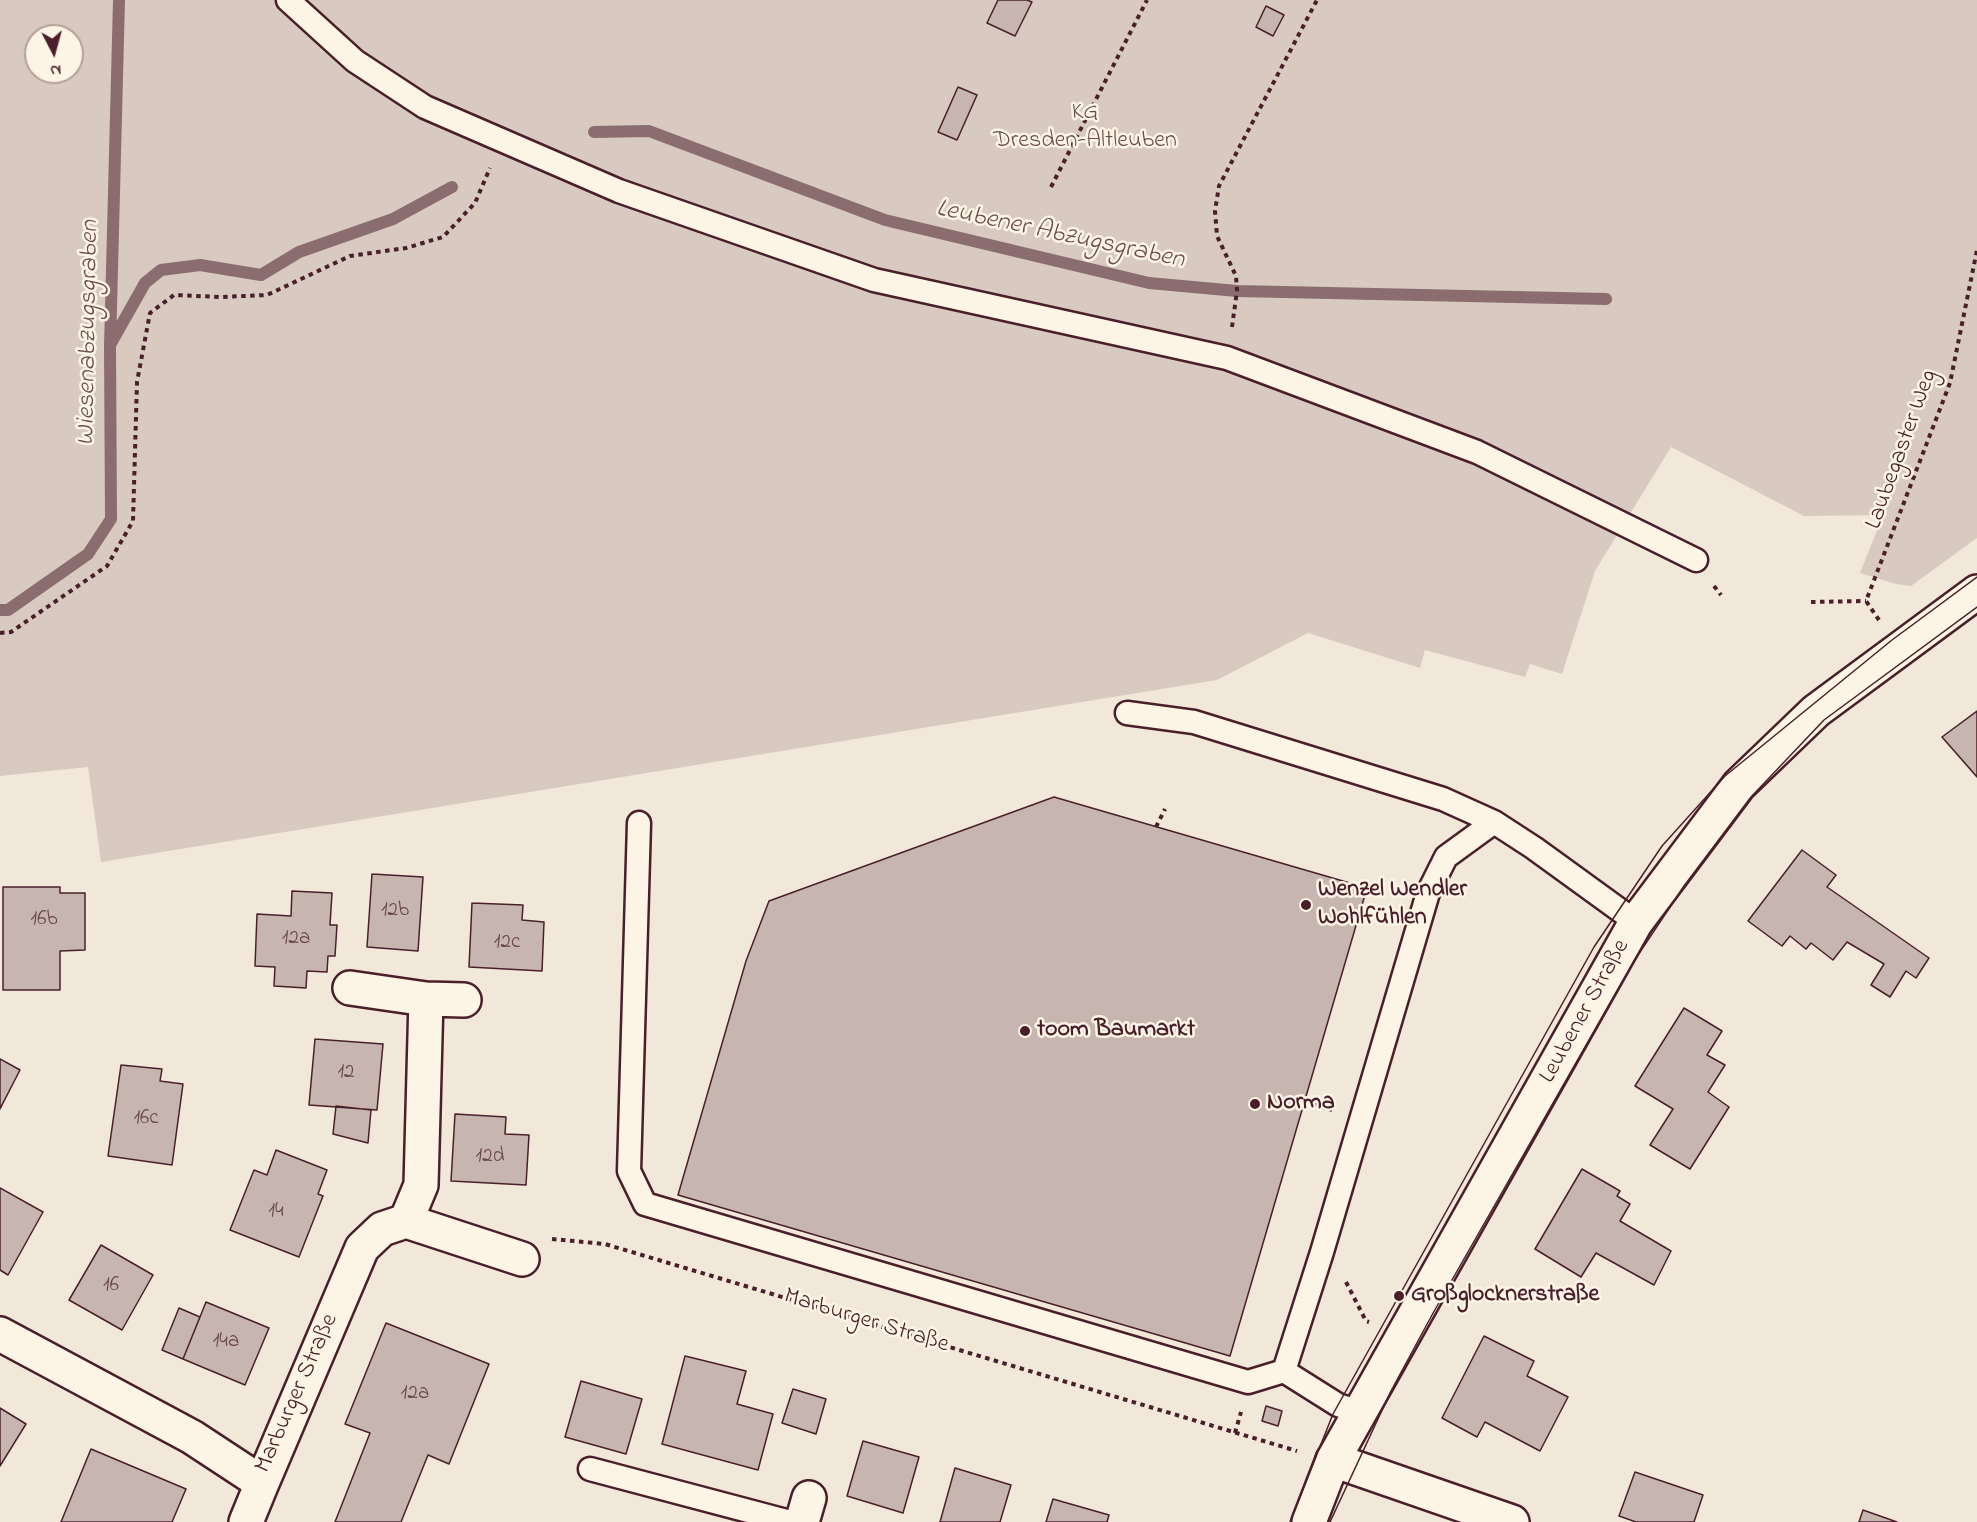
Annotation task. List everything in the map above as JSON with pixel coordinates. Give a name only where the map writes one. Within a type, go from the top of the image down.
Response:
[{"type":"street","name":"Leubener Straße","points":[[1309,1522],[1333,1460],[1636,922],[1739,785],[1816,711],[1977,592]]},
{"type":"street","points":[[350,988],[426,999],[464,1000]]},
{"type":"street","points":[[426,999],[421,1185],[406,1221],[522,1259]]},
{"type":"street","name":"Marburger Straße","points":[[0,1334],[192,1437],[262,1483],[362,1248],[382,1229],[406,1221]]},
{"type":"street","points":[[1333,1460],[1512,1522]]},
{"type":"street","points":[[246,1522],[262,1483]]},
{"type":"lane","points":[[288,0],[355,61],[425,107],[619,191],[874,280],[1227,358],[1477,452],[1696,561]]},
{"type":"lane","points":[[1127,713],[1194,722],[1443,799],[1494,822],[1636,922]]},
{"type":"lane","points":[[1284,1371],[1322,1252],[1428,893],[1446,857],[1494,822]]},
{"type":"lane","points":[[639,823],[629,1171],[645,1204],[1248,1382],[1284,1371],[1338,1405],[1360,1412]]},
{"type":"lane","points":[[590,1469],[800,1514]]},
{"type":"path","points":[[1051,187],[1147,0]]},
{"type":"path","points":[[1227,358],[1237,291],[1236,276],[1217,236],[1215,211],[1219,186],[1317,0]]},
{"type":"path","points":[[0,633],[11,632],[107,566],[133,520],[137,382],[150,313],[174,295],[221,297],[267,295],[350,256],[406,248],[442,237],[475,203],[502,140]]},
{"type":"path","name":"Laubegaster Weg","points":[[1866,601],[1950,384],[1977,250]]},
{"type":"path","points":[[1811,602],[1866,601],[1899,650]]},
{"type":"path","points":[[1156,827],[1165,809]]},
{"type":"path","name":"Marburger Straße","points":[[522,1259],[536,1240],[554,1239],[605,1244],[1333,1460]]},
{"type":"green space","name":"KG Dresden-Altleuben","points":[[0,0],[1977,0],[1977,538],[1911,586],[1860,573],[1883,515],[1804,516],[1671,447],[1595,571],[1562,674],[1530,664],[1525,677],[1425,650],[1420,668],[1308,633],[1217,680],[101,862],[88,767],[0,776]]},
{"type":"building","points":[[998,0],[1032,2],[1015,36],[987,23]]},
{"type":"building","points":[[1266,6],[1284,15],[1273,36],[1256,27]]},
{"type":"building","points":[[958,87],[977,95],[957,140],[938,132]]},
{"type":"building","points":[[1977,711],[1977,777],[1942,737]]},
{"type":"building","name":"toom Baumarkt","points":[[1054,797],[1367,888],[1230,1356],[678,1195],[746,961],[769,901]]},
{"type":"building","points":[[1802,850],[1836,875],[1827,887],[1929,958],[1916,978],[1906,971],[1890,997],[1871,985],[1884,964],[1847,942],[1833,960],[1811,943],[1806,949],[1790,936],[1782,946],[1748,921]]},
{"type":"building","points":[[372,874],[423,877],[418,951],[367,947]]},
{"type":"building","points":[[3,887],[60,887],[60,893],[85,893],[85,950],[60,951],[60,990],[3,990]]},
{"type":"building","points":[[292,891],[332,893],[330,925],[337,925],[335,956],[328,956],[327,972],[307,971],[306,988],[274,986],[275,967],[255,966],[257,914],[291,916]]},
{"type":"building","points":[[472,903],[523,905],[522,920],[544,922],[542,971],[469,967]]},
{"type":"building","points":[[1684,1008],[1722,1031],[1707,1055],[1725,1065],[1708,1092],[1729,1107],[1690,1169],[1650,1145],[1673,1109],[1635,1086]]},
{"type":"building","points":[[315,1039],[383,1044],[377,1110],[309,1105]]},
{"type":"building","points":[[0,1059],[20,1070],[0,1109]]},
{"type":"building","points":[[121,1065],[162,1069],[160,1081],[183,1084],[172,1165],[108,1156]]},
{"type":"building","points":[[336,1106],[371,1110],[368,1143],[333,1134]]},
{"type":"building","points":[[455,1114],[506,1117],[505,1134],[529,1135],[526,1185],[451,1181]]},
{"type":"building","points":[[276,1150],[327,1170],[318,1194],[323,1196],[299,1257],[230,1230],[254,1170],[267,1175]]},
{"type":"building","points":[[1582,1169],[1620,1191],[1617,1196],[1630,1204],[1620,1221],[1671,1251],[1654,1285],[1596,1253],[1581,1277],[1535,1249]]},
{"type":"building","points":[[0,1188],[43,1212],[8,1275],[0,1270]]},
{"type":"building","points":[[101,1245],[153,1275],[122,1330],[69,1300]]},
{"type":"building","points":[[206,1302],[269,1328],[245,1385],[183,1359]]},
{"type":"building","points":[[179,1308],[200,1317],[183,1359],[162,1350]]},
{"type":"building","points":[[386,1323],[489,1364],[449,1464],[428,1455],[401,1522],[335,1522],[370,1433],[345,1424]]},
{"type":"building","points":[[1484,1336],[1534,1361],[1527,1376],[1568,1397],[1540,1451],[1485,1422],[1477,1437],[1442,1418]]},
{"type":"building","points":[[685,1356],[746,1371],[737,1404],[773,1414],[758,1470],[662,1444]]},
{"type":"building","points":[[581,1381],[642,1399],[626,1454],[565,1437]]},
{"type":"building","points":[[793,1389],[826,1399],[816,1434],[782,1423]]},
{"type":"building","points":[[1266,1406],[1282,1411],[1278,1426],[1262,1421]]},
{"type":"building","points":[[0,1408],[26,1424],[0,1466]]},
{"type":"building","points":[[863,1441],[919,1457],[903,1513],[847,1496]]},
{"type":"building","points":[[91,1449],[186,1489],[172,1522],[61,1522]]},
{"type":"building","points":[[955,1468],[1011,1485],[1000,1522],[940,1522]]},
{"type":"building","points":[[1635,1472],[1703,1495],[1694,1522],[1636,1522],[1619,1516]]},
{"type":"building","points":[[1053,1499],[1109,1515],[1107,1522],[1046,1522]]},
{"type":"building","points":[[1863,1510],[1897,1522],[1859,1522]]},
{"type":"waterway","name":"Wiesenabzugsgraben","points":[[0,610],[8,610],[88,554],[111,519],[110,346],[119,0]]},
{"type":"waterway","name":"Leubener Abzugsgraben","points":[[594,132],[649,131],[885,220],[1149,283],[1237,291],[1606,299]]},
{"type":"waterway","name":"Leubener Abzugsgraben","points":[[110,345],[145,283],[161,270],[200,265],[261,275],[299,252],[393,219],[452,187]]},
{"type":"tram line","points":[[1290,1522],[1333,1414],[1594,947],[1662,846],[1725,776],[1892,640],[1977,577]]},
{"type":"tram line","points":[[1330,1522],[1391,1391],[1432,1315],[1634,961],[1684,886],[1751,797],[1824,720],[1977,607]]},
{"type":"place","name":"Wenzel Wendler Wohlfühlen","points":[[1306,905]]},
{"type":"place","name":"toom Baumarkt","points":[[1025,1031]]},
{"type":"place","name":"Norma","points":[[1255,1104]]},
{"type":"place","name":"Großglocknerstraße","points":[[1399,1296]]}]
